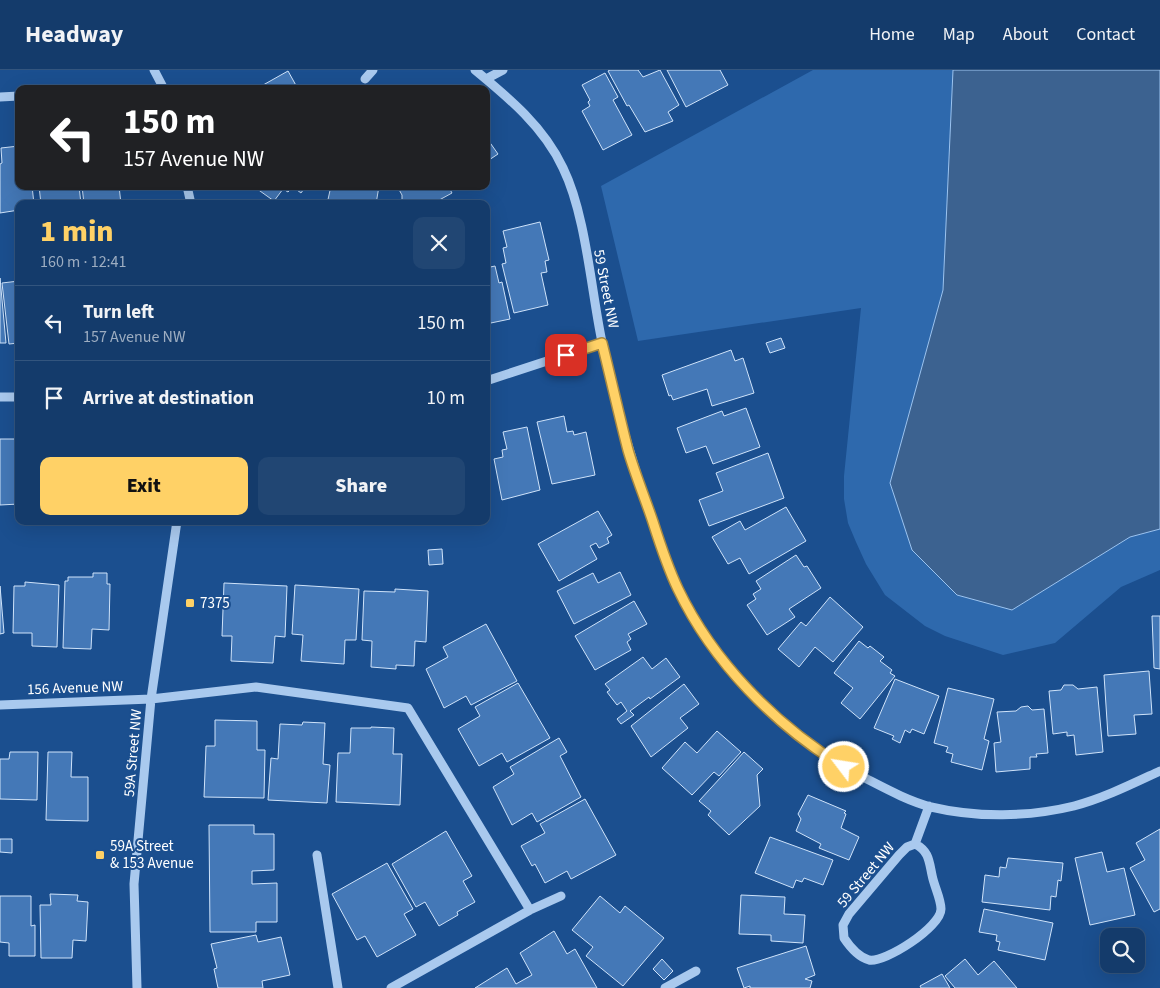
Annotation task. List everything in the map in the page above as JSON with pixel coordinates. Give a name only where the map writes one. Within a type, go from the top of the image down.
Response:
[{"type":"street","points":[[154,70],[162,85]]},
{"type":"street","points":[[365,79],[373,70]]},
{"type":"street","name":"59 Street NW","points":[[475,70],[533,123],[564,169],[581,227],[602,343],[629,452],[661,547],[678,590],[707,637],[761,702],[812,747],[878,785],[929,806],[972,813],[1011,814],[1039,812],[1075,806],[1105,796],[1160,771]]},
{"type":"street","points":[[486,79],[503,70]]},
{"type":"street","points":[[0,97],[15,96]]},
{"type":"street","points":[[490,380],[602,343]]},
{"type":"street","points":[[0,397],[15,397]]},
{"type":"street","name":"59A Street NW","points":[[138,988],[134,884],[151,699],[176,525]]},
{"type":"street","name":"156 Avenue NW","points":[[0,705],[151,699],[256,687],[408,708],[530,910]]},
{"type":"street","name":"59 Street NW","points":[[915,844],[924,849],[929,858],[941,909],[937,920],[917,938],[879,960],[869,960],[859,955],[844,938],[843,925],[899,855],[907,847],[915,844],[929,806]]},
{"type":"street","points":[[317,855],[338,988]]},
{"type":"street","points":[[391,988],[530,910],[561,896]]},
{"type":"street","points":[[665,988],[696,971]]},
{"type":"shaded area","points":[[813,70],[953,70],[943,290],[890,483],[1012,610],[1130,537],[1160,529],[1160,570],[1121,587],[1055,643],[1003,655],[945,636],[925,626],[885,595],[866,564],[848,523],[844,499],[844,476],[861,308],[638,341],[601,186]]},
{"type":"shaded area","points":[[953,70],[1160,70],[1160,529],[1130,537],[1012,610],[957,595],[912,550],[890,483],[943,290]]},
{"type":"building","points":[[638,70],[643,77],[660,70],[679,105],[668,112],[673,121],[645,132],[629,105],[627,106],[608,71]]},
{"type":"building","points":[[667,70],[720,70],[728,85],[686,107]]},
{"type":"building","points":[[288,71],[296,85],[263,85]]},
{"type":"building","points":[[605,73],[618,97],[613,100],[632,135],[603,150],[582,111],[590,106],[588,102],[590,100],[582,85]]},
{"type":"building","points":[[490,143],[498,154],[490,159]]},
{"type":"building","points":[[15,146],[15,190],[32,190],[34,200],[15,200],[15,211],[0,213],[0,164],[2,163],[1,148]]},
{"type":"building","points":[[39,190],[79,190],[81,200],[41,200]]},
{"type":"building","points":[[82,190],[119,190],[121,200],[84,200]]},
{"type":"building","points":[[259,190],[282,190],[275,200]]},
{"type":"building","points":[[330,190],[378,190],[377,200],[328,200]]},
{"type":"building","points":[[399,190],[450,190],[452,193],[439,200],[402,200]]},
{"type":"building","points":[[540,222],[549,260],[545,261],[547,272],[541,273],[548,305],[514,313],[502,264],[506,263],[503,248],[507,247],[503,231]]},
{"type":"building","points":[[495,266],[499,283],[502,282],[510,319],[490,323],[490,267]]},
{"type":"building","points":[[0,278],[6,343],[0,343]]},
{"type":"building","points":[[15,281],[15,343],[9,344],[2,283]]},
{"type":"building","points":[[781,338],[785,348],[770,353],[766,343]]},
{"type":"building","points":[[731,350],[735,361],[743,358],[754,393],[712,406],[707,389],[673,400],[671,395],[669,396],[662,375]]},
{"type":"building","points":[[746,408],[760,447],[713,464],[706,446],[686,453],[677,428],[722,411],[724,416]]},
{"type":"building","points":[[564,416],[567,432],[573,431],[574,435],[586,432],[595,475],[552,484],[537,422]]},
{"type":"building","points":[[527,427],[540,490],[502,500],[494,459],[503,457],[502,450],[507,449],[503,432]]},
{"type":"building","points":[[0,439],[15,439],[15,504],[0,505]]},
{"type":"building","points":[[768,453],[784,498],[709,526],[699,500],[723,491],[716,473]]},
{"type":"building","points":[[786,507],[806,541],[749,574],[740,558],[728,564],[712,537],[740,521],[745,530]]},
{"type":"building","points":[[598,511],[612,535],[607,538],[609,543],[599,548],[596,543],[590,546],[597,559],[559,581],[538,544]]},
{"type":"building","points":[[442,549],[443,564],[429,565],[428,550]]},
{"type":"building","points":[[796,555],[804,567],[807,566],[821,588],[789,609],[795,617],[767,635],[747,605],[756,599],[753,594],[761,589],[756,581]]},
{"type":"building","points":[[620,572],[631,595],[574,624],[557,591],[593,573],[598,583]]},
{"type":"building","points":[[93,573],[107,573],[107,584],[110,584],[109,630],[92,629],[91,649],[63,648],[65,581],[68,581],[68,577],[93,577]]},
{"type":"building","points":[[25,582],[59,585],[57,647],[32,646],[32,633],[13,633],[14,586],[25,586]]},
{"type":"building","points":[[224,583],[287,586],[285,637],[275,636],[273,663],[231,661],[232,636],[222,636]]},
{"type":"building","points":[[295,585],[359,589],[356,640],[345,640],[344,664],[301,661],[303,635],[292,634]]},
{"type":"building","points":[[0,586],[4,633],[0,634]]},
{"type":"building","points":[[395,589],[428,591],[426,642],[415,641],[414,666],[396,665],[396,669],[371,667],[372,641],[362,640],[364,591],[395,592]]},
{"type":"building","points":[[830,597],[863,627],[833,662],[815,647],[799,667],[778,649],[801,622],[806,626]]},
{"type":"building","points":[[634,601],[647,624],[628,634],[631,639],[627,642],[631,650],[595,670],[575,636]]},
{"type":"building","points":[[1152,616],[1160,616],[1160,669],[1154,668]]},
{"type":"building","points":[[486,624],[517,681],[471,705],[466,696],[444,708],[426,669],[448,657],[443,647]]},
{"type":"building","points":[[859,641],[868,648],[870,646],[884,657],[880,661],[892,670],[890,673],[895,676],[860,719],[841,703],[853,688],[834,673]]},
{"type":"building","points":[[643,657],[652,669],[666,658],[680,677],[630,711],[634,715],[621,724],[617,719],[627,711],[621,702],[617,705],[607,692],[610,690],[605,684]]},
{"type":"building","points":[[1149,671],[1152,714],[1134,715],[1136,734],[1108,736],[1104,675]]},
{"type":"building","points":[[895,679],[939,696],[924,734],[912,729],[910,733],[905,730],[900,743],[892,739],[894,736],[874,728]]},
{"type":"building","points":[[518,683],[550,738],[507,762],[502,753],[479,766],[458,729],[480,716],[475,707]]},
{"type":"building","points":[[684,684],[699,704],[680,718],[688,728],[651,757],[631,726]]},
{"type":"building","points":[[1064,685],[1073,685],[1078,689],[1097,687],[1103,752],[1076,755],[1074,735],[1067,736],[1067,732],[1053,734],[1049,691],[1061,690]]},
{"type":"building","points":[[948,688],[994,699],[984,739],[989,741],[982,770],[951,762],[953,754],[946,752],[948,747],[934,743]]},
{"type":"building","points":[[1028,706],[1032,710],[1044,709],[1048,753],[1036,754],[1037,757],[1030,757],[1030,769],[996,772],[994,743],[1001,742],[997,712],[1016,711],[1021,707]]},
{"type":"building","points":[[215,720],[257,721],[257,750],[265,750],[264,798],[204,797],[206,746],[215,746]]},
{"type":"building","points":[[303,722],[325,723],[323,764],[330,765],[327,803],[268,800],[271,758],[278,759],[280,724],[302,725]]},
{"type":"building","points":[[351,728],[394,728],[393,754],[402,754],[400,805],[336,802],[338,753],[350,753]]},
{"type":"building","points":[[717,731],[741,752],[719,776],[714,772],[692,795],[662,768],[685,742],[697,753]]},
{"type":"building","points":[[559,738],[567,752],[560,756],[581,797],[537,822],[532,813],[512,825],[493,787],[514,774],[510,767]]},
{"type":"building","points":[[10,752],[38,752],[37,800],[0,799],[0,759],[9,759]]},
{"type":"building","points":[[48,752],[72,752],[71,777],[88,777],[88,821],[46,820]]},
{"type":"building","points":[[744,752],[763,769],[757,775],[760,806],[729,835],[708,815],[711,811],[699,801]]},
{"type":"building","points":[[808,795],[846,811],[841,828],[859,837],[849,860],[819,848],[821,844],[796,831],[801,819],[798,814]]},
{"type":"building","points":[[585,799],[616,855],[571,879],[567,871],[545,883],[535,864],[532,866],[521,846],[545,833],[540,824]]},
{"type":"building","points":[[209,825],[254,825],[254,834],[274,834],[274,870],[252,871],[252,884],[277,883],[277,922],[256,922],[256,932],[210,932]]},
{"type":"building","points":[[1160,829],[1160,909],[1154,912],[1130,868],[1145,860],[1136,843]]},
{"type":"building","points":[[446,831],[472,876],[463,881],[475,902],[457,912],[458,915],[439,926],[425,902],[416,907],[392,864]]},
{"type":"building","points":[[770,837],[833,860],[823,885],[804,878],[802,882],[796,880],[793,888],[755,873]]},
{"type":"building","points":[[0,839],[12,839],[12,853],[0,852]]},
{"type":"building","points":[[1102,852],[1107,872],[1124,868],[1135,915],[1090,925],[1075,858]]},
{"type":"building","points":[[1008,858],[1063,863],[1061,881],[1058,880],[1056,897],[1051,896],[1050,910],[982,902],[985,875],[999,877],[1000,867],[1006,868]]},
{"type":"building","points":[[387,863],[413,909],[404,914],[416,935],[377,957],[365,936],[357,940],[332,894]]},
{"type":"building","points":[[50,894],[78,895],[77,901],[88,902],[86,941],[73,940],[72,958],[41,958],[40,905],[51,905]]},
{"type":"building","points":[[741,895],[785,897],[784,914],[805,915],[803,943],[771,941],[771,935],[739,934]]},
{"type":"building","points":[[0,896],[31,896],[31,926],[35,925],[35,956],[9,956],[9,943],[0,942]]},
{"type":"building","points":[[600,896],[620,913],[625,906],[664,938],[623,986],[586,956],[593,947],[572,930]]},
{"type":"building","points":[[984,909],[1053,923],[1045,960],[998,950],[1000,942],[996,941],[997,935],[979,932]]},
{"type":"building","points":[[554,931],[567,954],[575,949],[597,988],[475,988],[507,968],[516,984],[532,975],[520,953]]},
{"type":"building","points":[[256,935],[258,942],[281,937],[290,975],[262,981],[263,988],[218,988],[214,969],[217,968],[211,944]]},
{"type":"building","points":[[806,946],[815,975],[805,979],[812,981],[810,988],[750,988],[750,986],[744,988],[737,968]]},
{"type":"building","points":[[662,959],[673,971],[664,980],[653,969]]},
{"type":"building","points":[[965,959],[978,975],[994,961],[1017,988],[955,988],[945,976]]},
{"type":"building","points":[[942,974],[950,988],[921,988],[920,986]]},
{"type":"place","name":"7375","points":[[190,603]]},
{"type":"place","name":"59A Street & 153 Avenue","points":[[100,855]]},
{"type":"route","points":[[566,355],[602,343],[629,452],[669,569],[692,615],[741,681],[761,702],[812,747],[844,767]]}]
